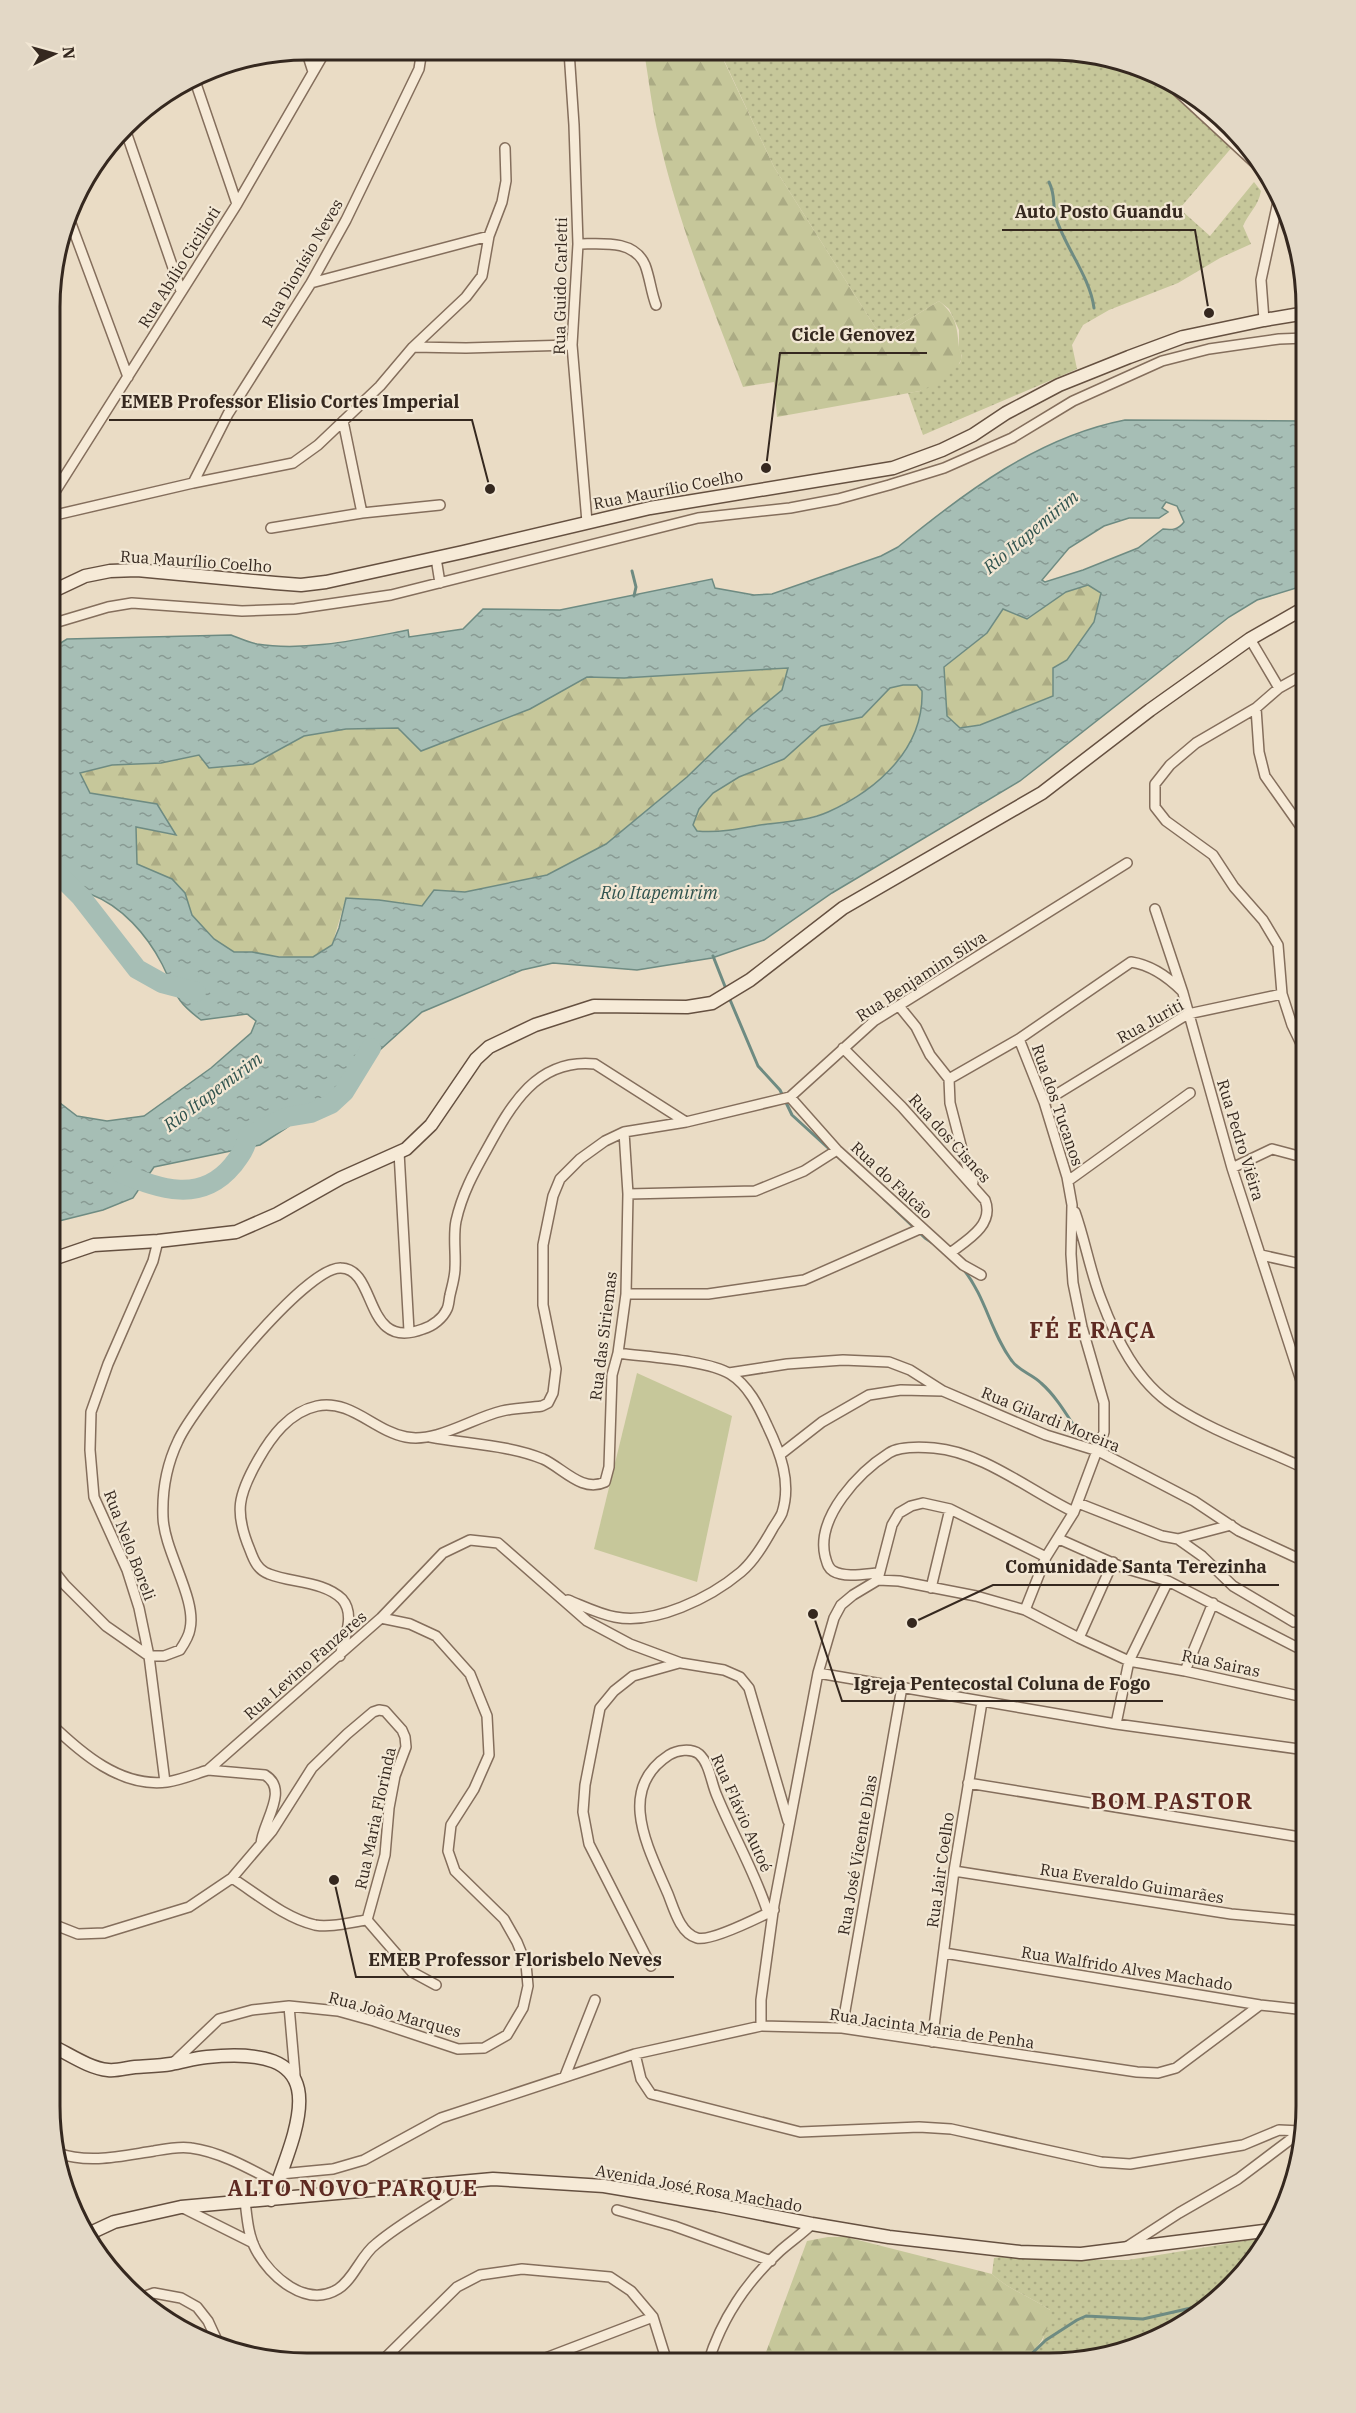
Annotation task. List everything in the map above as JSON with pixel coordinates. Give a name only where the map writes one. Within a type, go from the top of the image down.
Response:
[{"type":"main road","name":"Rua Maurílio Coelho","points":[[60,588],[85,576],[110,571],[148,570],[301,585],[436,558],[694,499],[893,468],[942,450],[973,435],[1006,413],[1059,385],[1119,361],[1183,337],[1296,315]]},
{"type":"main road","points":[[60,1257],[94,1245],[158,1241],[236,1232],[277,1214],[341,1178],[399,1152],[431,1125],[476,1059],[489,1047],[536,1025],[594,1006],[687,1007],[712,1003],[750,980],[843,908],[1042,794],[1150,710],[1250,639],[1296,613]]},
{"type":"main road","points":[[60,2050],[94,2067],[109,2070],[172,2064],[206,2057],[254,2056],[274,2059],[295,2075],[300,2095],[298,2114],[271,2200]]},
{"type":"main road","name":"Avenida José Rosa Machado","points":[[94,2231],[114,2222],[181,2207],[493,2179],[604,2186],[889,2237],[1020,2252],[1081,2254],[1261,2231]]},
{"type":"street","points":[[309,60],[313,72]]},
{"type":"street","name":"Rua Abílio Cicilioti","points":[[60,484],[237,204],[320,60]]},
{"type":"street","name":"Rua Dionísio Neves","points":[[193,483],[228,414],[311,283],[346,220],[419,69],[420,60]]},
{"type":"street","name":"Rua Guido Carletti","points":[[570,60],[578,244],[572,345],[587,522]]},
{"type":"street","points":[[197,86],[237,204]]},
{"type":"street","points":[[1198,111],[1236,146]]},
{"type":"street","points":[[128,137],[181,291]]},
{"type":"street","points":[[60,514],[193,483],[293,463],[318,445],[380,386],[413,347],[466,297],[482,276],[489,236],[502,202],[506,181],[505,148]]},
{"type":"street","points":[[1264,320],[1261,280],[1276,211]]},
{"type":"street","points":[[73,228],[128,377]]},
{"type":"street","points":[[311,283],[489,236]]},
{"type":"street","points":[[578,244],[614,244],[640,255],[656,305]]},
{"type":"street","points":[[60,621],[108,607],[132,603],[242,611],[295,609],[391,595],[698,518],[790,508],[838,499],[944,468],[1012,438],[1072,401],[1162,361],[1209,349],[1296,338]]},
{"type":"street","points":[[413,347],[572,345]]},
{"type":"street","points":[[343,421],[362,513]]},
{"type":"street","points":[[694,499],[698,518]]},
{"type":"street","points":[[271,528],[362,513],[440,505]]},
{"type":"street","points":[[436,558],[440,583]]},
{"type":"street","points":[[1250,639],[1279,688]]},
{"type":"street","points":[[1296,679],[1279,688],[1256,708],[1196,743],[1170,765],[1155,784],[1155,807],[1166,821],[1213,855],[1234,887],[1263,920],[1278,945],[1282,994],[1296,1033]]},
{"type":"street","points":[[1256,708],[1259,752],[1265,776],[1296,820]]},
{"type":"street","name":"Rua Benjamim Silva","points":[[427,1436],[504,1411],[542,1406],[548,1403],[553,1393],[556,1369],[543,1305],[543,1245],[553,1196],[560,1179],[580,1159],[605,1141],[624,1132],[686,1122],[790,1097],[874,1021],[1127,863]]},
{"type":"street","name":"Rua Pedro Viêira","points":[[1155,909],[1183,993],[1232,1168],[1296,1355]]},
{"type":"street","points":[[949,1079],[1019,1039],[1131,962],[1153,969],[1172,981],[1183,993]]},
{"type":"street","name":"Rua Juriti","points":[[1044,1102],[1188,1014],[1282,994]]},
{"type":"street","points":[[899,1006],[916,1027],[930,1055],[949,1079],[950,1103],[964,1157],[975,1188]]},
{"type":"street","name":"Rua dos Tucanos","points":[[1019,1039],[1044,1102],[1068,1181],[1072,1205]]},
{"type":"street","name":"Rua dos Cisnes","points":[[843,1048],[902,1107],[985,1200],[986,1215],[978,1231],[950,1253]]},
{"type":"street","points":[[60,1579],[106,1626],[150,1656],[164,1656],[180,1650],[190,1630],[188,1600],[170,1553],[163,1518],[166,1470],[178,1438],[205,1399],[251,1340],[273,1317],[327,1270],[340,1268],[351,1270],[357,1277],[380,1321],[390,1329],[420,1330],[434,1324],[447,1309],[455,1271],[455,1224],[467,1185],[514,1101],[537,1079],[561,1067],[580,1062],[596,1064],[686,1122]]},
{"type":"street","points":[[1068,1181],[1190,1093]]},
{"type":"street","name":"Rua do Falcão","points":[[790,1097],[837,1150],[950,1253],[981,1275]]},
{"type":"street","name":"Rua das Siriemas","points":[[427,1436],[502,1448],[543,1459],[582,1483],[592,1485],[605,1482],[609,1467],[612,1375],[618,1353],[626,1294],[628,1194],[624,1132]]},
{"type":"street","points":[[1232,1168],[1272,1149],[1296,1155]]},
{"type":"street","points":[[628,1194],[755,1191],[804,1171],[837,1150]]},
{"type":"street","points":[[399,1152],[409,1331]]},
{"type":"street","points":[[1025,1610],[1046,1557],[1059,1539],[1076,1507],[1104,1432],[1104,1403],[1082,1327],[1074,1282],[1071,1254],[1072,1205]]},
{"type":"street","points":[[1072,1205],[1100,1297],[1120,1345],[1143,1377],[1173,1406],[1219,1430],[1296,1465]]},
{"type":"street","points":[[626,1294],[708,1294],[804,1280],[922,1228]]},
{"type":"street","name":"Rua Nelo Boreli","points":[[158,1241],[153,1261],[108,1364],[92,1412],[90,1450],[94,1497],[127,1570],[150,1656],[165,1782]]},
{"type":"street","points":[[1261,1255],[1296,1263]]},
{"type":"street","points":[[618,1353],[697,1364],[729,1373],[799,1363],[843,1360],[889,1362],[910,1370],[944,1390]]},
{"type":"street","points":[[563,1598],[616,1618],[646,1617],[678,1608],[707,1596],[742,1571],[762,1548],[782,1513],[786,1483],[781,1454],[756,1404],[745,1387],[729,1373]]},
{"type":"street","name":"Rua Gilardi Moreira","points":[[781,1454],[822,1422],[869,1395],[901,1390],[944,1390],[1046,1435],[1098,1451],[1194,1501],[1231,1525],[1296,1557]]},
{"type":"street","points":[[340,1656],[348,1627],[348,1612],[342,1600],[326,1589],[268,1574],[256,1565],[246,1540],[239,1512],[244,1485],[279,1429],[296,1414],[317,1406],[337,1407],[363,1416],[388,1431],[406,1437],[427,1436]]},
{"type":"street","name":"Rua Sairas","points":[[1076,1507],[971,1456],[935,1448],[909,1448],[891,1451],[849,1487],[838,1501],[828,1524],[823,1546],[828,1567],[835,1572],[878,1577],[976,1596],[1025,1610],[1129,1661],[1296,1695]]},
{"type":"street","points":[[761,2026],[761,2000],[771,1912],[788,1821],[818,1673],[834,1618],[841,1605],[878,1577],[892,1525],[899,1513],[911,1506],[923,1503],[950,1509],[1046,1557]]},
{"type":"street","points":[[1076,1507],[1162,1536],[1178,1539],[1202,1556],[1233,1586],[1294,1622]]},
{"type":"street","points":[[931,1588],[950,1509]]},
{"type":"street","points":[[1178,1539],[1231,1525]]},
{"type":"street","points":[[1059,1539],[1124,1568],[1168,1581],[1296,1647]]},
{"type":"street","name":"Rua Levino Fanzeres","points":[[60,1733],[77,1749],[122,1776],[141,1782],[165,1782],[208,1770],[340,1656],[381,1618],[443,1553],[471,1540],[498,1543],[587,1621],[630,1644],[681,1663]]},
{"type":"street","points":[[1080,1638],[1113,1562]]},
{"type":"street","points":[[1116,1724],[1129,1661],[1168,1581]]},
{"type":"street","points":[[1185,1671],[1213,1603]]},
{"type":"street","name":"Rua João Marques","points":[[172,2064],[219,2019],[252,2010],[289,2006],[338,2011],[374,2020],[458,2049],[484,2048],[507,2035],[523,2008],[528,1986],[526,1964],[517,1942],[504,1919],[455,1871],[448,1851],[451,1825],[474,1789],[489,1755],[487,1716],[470,1674],[436,1636],[410,1624],[381,1618]]},
{"type":"street","points":[[651,1966],[590,1844],[583,1812],[585,1785],[600,1708],[614,1691],[633,1676],[681,1663],[724,1670],[740,1677],[749,1688],[788,1821]]},
{"type":"street","points":[[818,1673],[1116,1724],[1296,1749]]},
{"type":"street","name":"Rua José Vicente Dias","points":[[842,2028],[902,1687]]},
{"type":"street","name":"Rua Jair Coelho","points":[[932,2042],[954,1871],[982,1702]]},
{"type":"street","name":"Rua Maria Florinda","points":[[60,1927],[78,1934],[104,1933],[189,1907],[232,1878],[272,1831],[312,1768],[373,1712],[385,1712],[402,1730],[406,1747],[395,1776],[389,1808],[385,1855],[367,1920]]},
{"type":"street","name":"Rua Flávio Autoé","points":[[685,1750],[698,1753],[706,1762],[716,1794],[771,1912],[704,1939],[697,1938],[683,1928],[643,1834],[638,1803],[645,1780],[657,1764],[671,1753],[685,1750]]},
{"type":"street","points":[[208,1770],[265,1774],[272,1779],[276,1798],[261,1833],[261,1844]]},
{"type":"street","points":[[968,1783],[1296,1836]]},
{"type":"street","name":"Rua Everaldo Guimarães","points":[[954,1871],[1232,1914],[1296,1920]]},
{"type":"street","points":[[232,1878],[291,1916],[315,1925],[331,1926],[367,1920],[412,1972],[436,1985]]},
{"type":"street","name":"Rua Walfrido Alves Machado","points":[[944,1953],[1296,2009]]},
{"type":"street","points":[[565,2076],[596,2000]]},
{"type":"street","name":"Rua Jacinta Maria de Penha","points":[[278,2178],[333,2169],[364,2160],[441,2118],[565,2076],[635,2054],[761,2026],[842,2028],[1137,2072],[1158,2073],[1176,2068],[1260,2005]]},
{"type":"street","points":[[289,2006],[295,2075]]},
{"type":"street","points":[[635,2054],[641,2079],[651,2094],[800,2132],[920,2127],[951,2129],[1101,2162],[1130,2164],[1243,2145],[1279,2130],[1294,2130]]},
{"type":"street","points":[[1123,2250],[1137,2239],[1238,2179],[1294,2137]]},
{"type":"street","points":[[65,2155],[83,2159],[103,2159],[170,2148],[190,2148],[227,2158],[278,2178]]},
{"type":"street","points":[[245,2201],[248,2229],[265,2262],[287,2287],[310,2295],[338,2290],[373,2246],[400,2225],[470,2180]]},
{"type":"street","points":[[181,2207],[253,2242]]},
{"type":"street","points":[[617,2210],[674,2226],[771,2261]]},
{"type":"street","points":[[711,2353],[735,2303],[771,2261],[812,2224]]},
{"type":"street","points":[[390,2353],[457,2287],[480,2275],[522,2269],[610,2277],[631,2291],[653,2317],[665,2353]]},
{"type":"street","points":[[148,2295],[154,2293],[181,2298],[197,2307],[208,2321],[214,2334]]},
{"type":"street","points":[[559,2353],[653,2317]]},
{"type":"green space","points":[[645,60],[723,60],[774,167],[875,327],[880,331],[890,331],[939,301],[949,311],[956,327],[962,357],[959,364],[949,374],[920,391],[777,417],[774,382],[743,387],[696,264],[667,170],[652,106]]},
{"type":"green space","points":[[724,60],[1049,60],[1081,62],[1113,68],[1158,85],[1199,111],[1235,144],[1181,207],[1181,210],[1210,236],[1254,182],[1261,191],[1258,201],[1243,226],[1251,244],[1220,258],[1178,283],[1109,310],[1083,325],[1072,345],[1077,369],[923,435],[908,393],[920,391],[960,363],[962,356],[959,349],[959,330],[949,309],[939,301],[890,331],[880,331],[875,327],[774,167]]},
{"type":"green space","points":[[1088,585],[1101,593],[1094,622],[1067,660],[1053,668],[1053,696],[980,725],[960,728],[947,716],[944,667],[987,633],[1004,608],[1027,619],[1066,592]]},
{"type":"green space","points":[[788,668],[782,690],[748,718],[687,777],[606,844],[547,875],[465,892],[434,890],[422,906],[346,898],[332,945],[313,957],[299,958],[234,952],[214,939],[192,915],[185,893],[172,879],[137,865],[136,827],[175,835],[157,805],[90,793],[80,773],[112,765],[161,763],[199,755],[253,764],[304,736],[346,729],[398,728],[421,751],[530,709],[587,676],[624,678]]},
{"type":"green space","points":[[917,685],[922,691],[917,726],[902,756],[892,768],[865,791],[828,812],[796,821],[726,830],[697,831],[693,826],[699,809],[713,793],[739,777],[784,759],[821,726],[862,717],[890,688]]},
{"type":"green space","points":[[637,1373],[732,1416],[697,1582],[594,1549]]},
{"type":"green space","points":[[828,2237],[846,2237],[992,2274],[1006,2285],[1050,2310],[1046,2333],[1032,2353],[766,2353],[807,2241]]},
{"type":"green space","points":[[1257,2239],[1224,2281],[1199,2302],[1172,2320],[1128,2340],[1081,2351],[1032,2353],[1043,2340],[1050,2310],[1006,2285],[992,2274],[994,2258],[1000,2257],[1128,2260]]},
{"type":"water","name":"Rio Itapemirim","points":[[1125,420],[1296,421],[1296,588],[1257,600],[1229,617],[1020,781],[832,893],[764,940],[712,958],[637,970],[553,963],[522,970],[422,1012],[331,1094],[260,1145],[154,1167],[133,1198],[103,1210],[60,1221],[60,1103],[77,1116],[107,1121],[144,1116],[211,1068],[251,1033],[256,1021],[247,1014],[201,1020],[180,1000],[156,953],[141,932],[123,914],[102,899],[60,883],[60,643],[67,639],[231,635],[257,644],[313,645],[408,630],[409,637],[463,629],[483,609],[560,610],[712,579],[715,588],[754,595],[772,594],[881,556],[898,547],[976,487],[1004,469],[1062,439]],"holes":[[[1166,502],[1177,506],[1184,522],[1179,527],[1163,529],[1138,548],[1083,570],[1045,582],[1042,580],[1069,548],[1104,526],[1129,518],[1159,518],[1168,512],[1162,508]],[[1088,585],[1101,593],[1094,622],[1067,660],[1053,668],[1053,696],[980,725],[960,728],[947,716],[944,667],[987,633],[1003,609],[1027,619],[1066,592]],[[788,668],[782,690],[748,718],[687,777],[606,844],[547,875],[465,892],[434,890],[422,906],[346,898],[339,928],[332,945],[313,957],[279,957],[252,952],[234,952],[214,939],[192,915],[185,893],[172,879],[137,864],[136,827],[176,835],[157,804],[90,793],[80,773],[112,765],[161,763],[199,755],[209,768],[253,764],[304,736],[346,729],[398,728],[421,751],[530,709],[587,677],[624,678]],[[917,685],[922,691],[921,712],[915,731],[906,749],[894,765],[864,792],[828,812],[795,821],[728,830],[697,831],[693,825],[699,809],[713,793],[739,777],[784,759],[821,726],[862,717],[890,688]]]},
{"type":"waterway","points":[[1049,182],[1056,218],[1088,285],[1094,308]]},
{"type":"waterway","points":[[632,571],[636,587],[634,596]]},
{"type":"waterway","name":"Rio Itapemirim","points":[[60,876],[81,897],[137,969],[162,983],[196,992]]},
{"type":"waterway","points":[[713,956],[726,989]]},
{"type":"waterway","points":[[728,995],[758,1066],[780,1090],[792,1115],[861,1178]]},
{"type":"waterway","name":"Rio Itapemirim","points":[[121,1173],[165,1188],[180,1190],[207,1185],[221,1177],[233,1165],[244,1148],[248,1136],[287,1117],[311,1113],[331,1104],[344,1092],[371,1048]]},
{"type":"waterway","points":[[884,1199],[925,1238],[937,1246]]},
{"type":"waterway","points":[[964,1270],[978,1292],[999,1339],[1012,1361],[1052,1394],[1080,1435]]},
{"type":"waterway","points":[[1032,2353],[1046,2340],[1086,2316],[1143,2319],[1190,2308]]},
{"type":"place","name":"Auto Posto Guandu","points":[[1209,313]]},
{"type":"place","name":"Cicle Genovez","points":[[766,468]]},
{"type":"place","name":"EMEB Professor Elisio Cortes Imperial","points":[[490,489]]},
{"type":"place","name":"Igreja Pentecostal Coluna de Fogo","points":[[813,1614]]},
{"type":"place","name":"Comunidade Santa Terezinha","points":[[912,1623]]},
{"type":"place","name":"EMEB Professor Florisbelo Neves","points":[[334,1880]]},
{"type":"district","name":"FÉ E RAÇA","points":[[1093,1330]]},
{"type":"district","name":"BOM PASTOR","points":[[1172,1801]]},
{"type":"district","name":"ALTO NOVO PARQUE","points":[[353,2188]]}]
